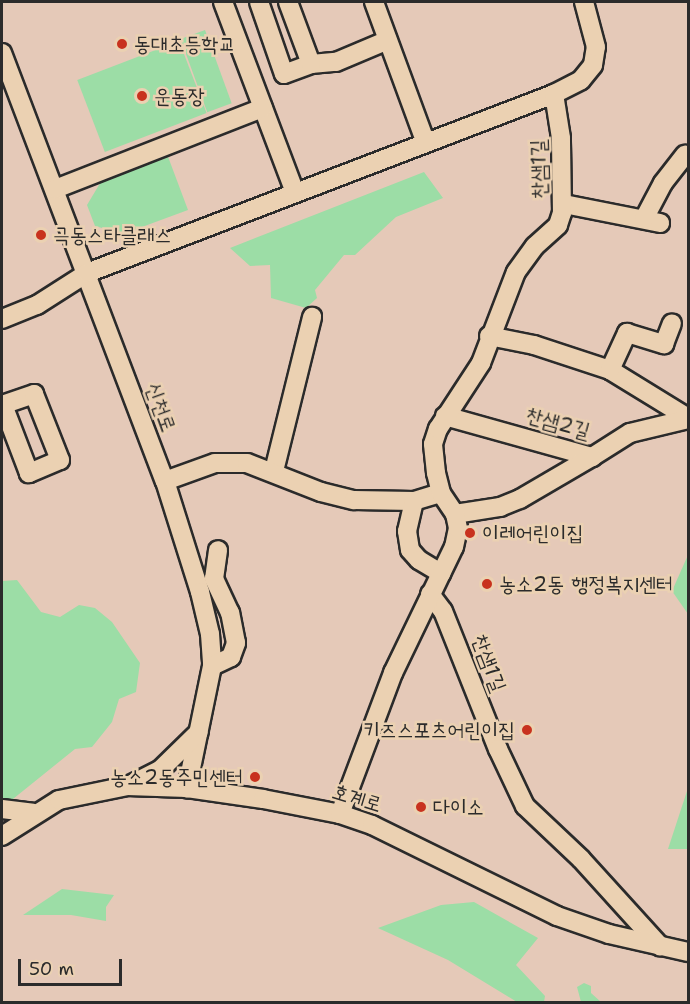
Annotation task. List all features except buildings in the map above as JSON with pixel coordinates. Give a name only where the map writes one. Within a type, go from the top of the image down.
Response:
[{"type":"street","points":[[223,2],[295,193]]},
{"type":"street","points":[[259,2],[285,74],[311,64],[336,62],[388,40]]},
{"type":"street","points":[[288,2],[311,64]]},
{"type":"street","points":[[374,2],[426,143]]},
{"type":"street","points":[[2,319],[37,305],[87,273],[554,94],[581,80],[593,65],[596,47],[588,6]]},
{"type":"street","name":"신천로","points":[[2,53],[165,481],[200,592],[210,634],[212,666],[187,788]]},
{"type":"street","name":"찬샘1길","points":[[455,514],[441,493],[433,444],[445,416],[481,363],[489,336],[516,272],[535,246],[558,225],[564,204],[561,138],[554,94]]},
{"type":"street","points":[[55,189],[263,108]]},
{"type":"street","points":[[564,204],[652,221],[663,183],[685,155]]},
{"type":"street","points":[[274,471],[312,316]]},
{"type":"street","points":[[610,370],[627,333],[664,344],[672,322]]},
{"type":"street","points":[[489,336],[534,345],[610,370],[688,418]]},
{"type":"street","name":"찬샘2길","points":[[445,416],[592,457],[630,433],[688,418]]},
{"type":"street","points":[[340,814],[393,673],[454,546],[458,528],[455,514],[500,507],[520,499],[592,457]]},
{"type":"street","points":[[165,481],[215,463],[247,463],[274,471],[321,492],[354,500],[414,501],[441,493]]},
{"type":"street","points":[[414,501],[407,531],[410,550],[418,560],[441,573]]},
{"type":"street","points":[[212,666],[231,657],[236,643],[230,613],[214,579],[218,550]]},
{"type":"street","name":"찬샘1길","points":[[430,594],[443,611],[498,749],[525,807],[581,860],[660,946]]},
{"type":"street","points":[[127,786],[160,770],[200,731]]},
{"type":"street","name":"호계로","points":[[2,836],[33,813],[86,792],[127,786],[187,788],[340,814],[413,843],[557,916],[688,952]]},
{"type":"street","points":[[2,809],[33,813]]},
{"type":"green space","points":[[205,30],[232,103],[207,112],[181,39]]},
{"type":"green space","name":"운동장","points":[[179,41],[207,113],[105,152],[77,80]]},
{"type":"green space","points":[[167,154],[188,210],[123,234],[95,226],[87,205],[102,180]]},
{"type":"green space","points":[[424,172],[443,198],[396,217],[355,255],[344,255],[315,290],[317,298],[306,308],[271,298],[270,265],[250,266],[230,248]]},
{"type":"green space","points":[[688,555],[688,614],[672,591]]},
{"type":"green space","points":[[17,580],[41,612],[60,617],[79,605],[95,608],[112,622],[140,663],[136,692],[119,699],[112,722],[92,747],[75,749],[8,803],[2,803],[2,581]]},
{"type":"green space","points":[[688,788],[688,849],[668,849]]},
{"type":"green space","points":[[62,889],[114,895],[106,907],[106,921],[71,915],[23,915]]},
{"type":"green space","points":[[474,902],[538,938],[516,965],[545,996],[544,1002],[517,1002],[448,960],[378,928],[441,905]]},
{"type":"green space","points":[[584,983],[591,986],[591,993],[601,1002],[581,1002],[577,987]]},
{"type":"place","name":"동대초등학교","points":[[122,44]]},
{"type":"place","name":"운동장","points":[[142,96]]},
{"type":"place","name":"극동스타클래스","points":[[41,235]]},
{"type":"place","name":"이레어린이집","points":[[470,533]]},
{"type":"place","name":"농소2동 행정복지센터","points":[[487,584]]},
{"type":"place","name":"키즈스포츠어린이집","points":[[527,730]]},
{"type":"place","name":"농소2동주민센터","points":[[255,777]]},
{"type":"place","name":"다이소","points":[[421,807]]}]
